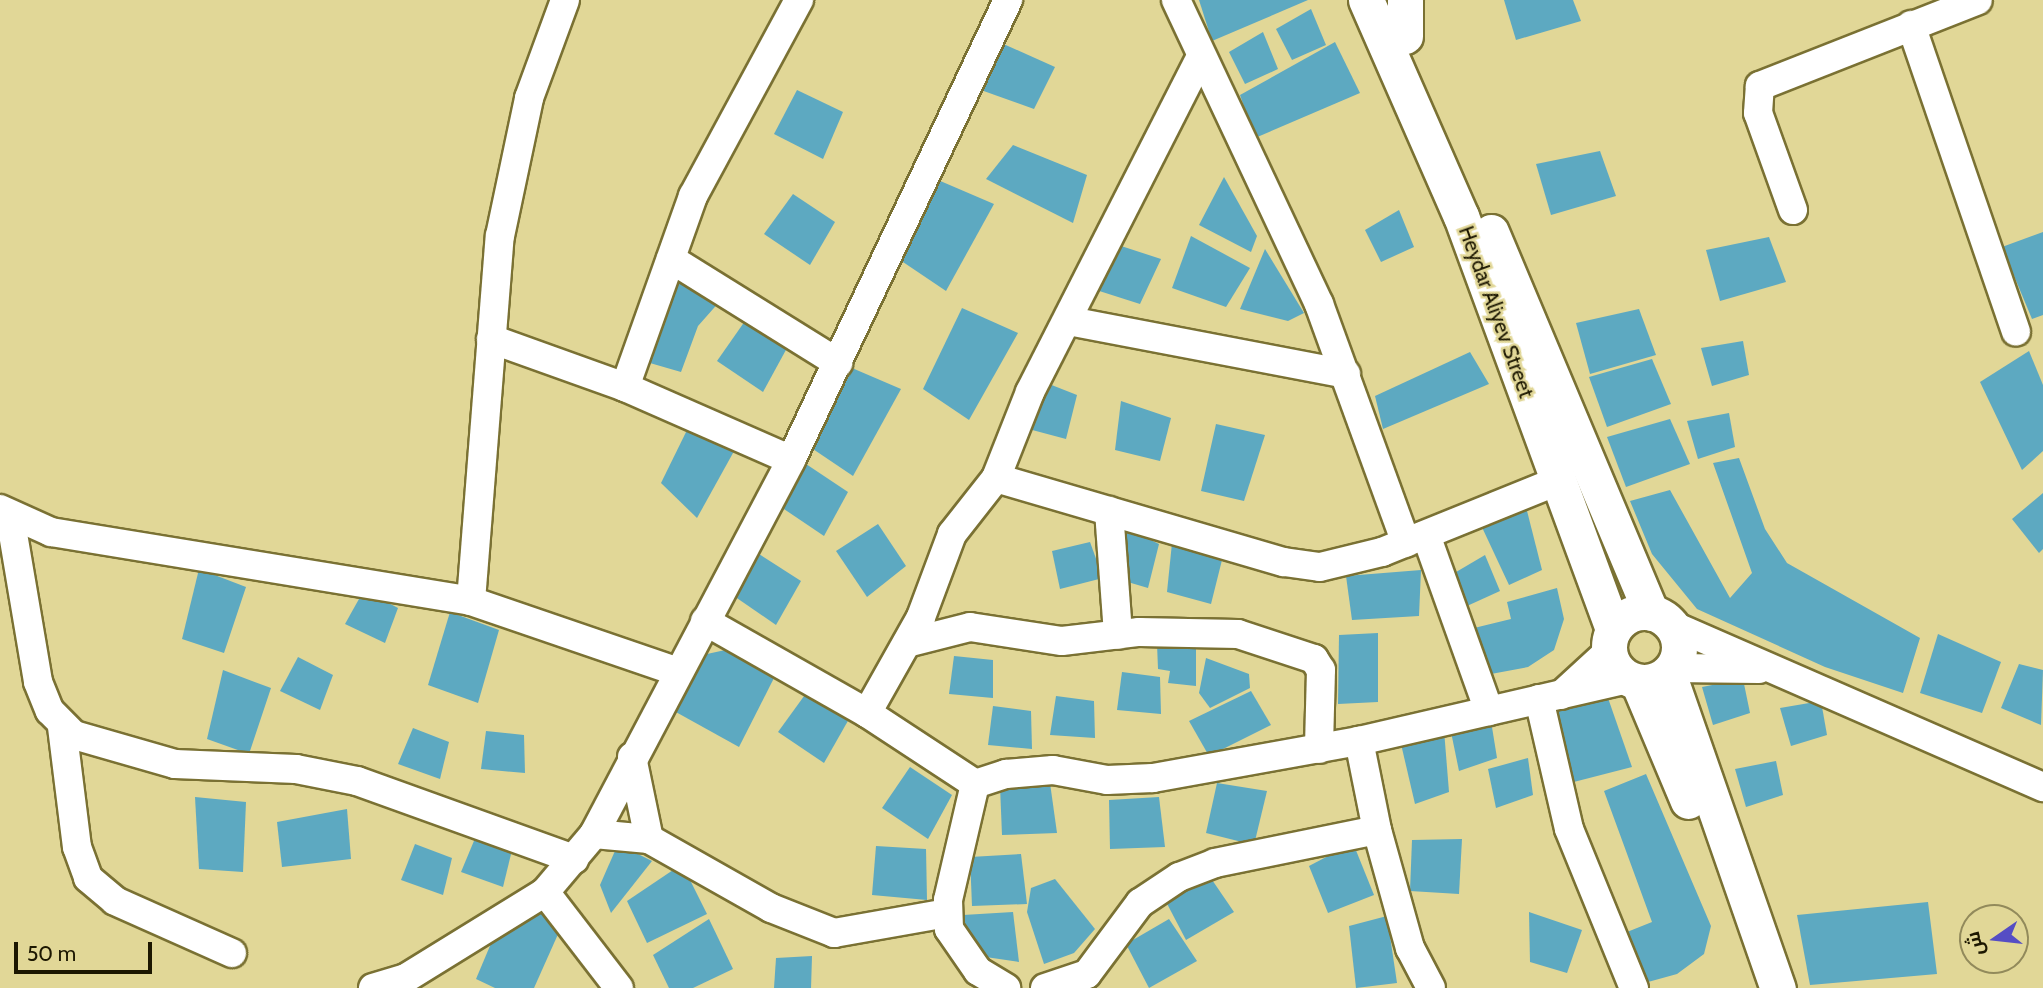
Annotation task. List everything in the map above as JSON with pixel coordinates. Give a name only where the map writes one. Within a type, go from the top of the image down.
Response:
[{"type":"main road","name":"Heydar Aliyev Street","points":[[1366,0],[1461,216],[1558,481],[1638,664],[1771,987]]},
{"type":"main road","name":"Heydar Aliyev Street","points":[[1388,0],[1661,619],[1679,646],[1638,664]]},
{"type":"main road","points":[[1405,0],[1405,36]]},
{"type":"main road","points":[[1638,664],[1625,617],[1661,619]]},
{"type":"street","points":[[471,601],[491,339],[512,170],[529,98],[565,0]]},
{"type":"street","points":[[625,387],[693,196],[799,0]]},
{"type":"street","points":[[373,988],[406,978],[545,892],[594,834],[675,671],[705,621],[791,460],[1008,0]]},
{"type":"street","points":[[1176,0],[1291,239],[1489,711]]},
{"type":"street","points":[[1793,210],[1758,113],[1760,86],[1978,0]]},
{"type":"street","points":[[1911,25],[2016,331]]},
{"type":"street","points":[[867,713],[907,642],[952,534],[996,478],[1030,392],[1069,321],[1201,56]]},
{"type":"street","points":[[671,259],[838,363]]},
{"type":"street","points":[[1069,321],[1346,374]]},
{"type":"street","points":[[491,339],[625,387],[791,460]]},
{"type":"street","points":[[996,478],[1302,565],[1345,563],[1416,539],[1558,481]]},
{"type":"street","points":[[1109,511],[1118,635]]},
{"type":"street","points":[[5,512],[64,534],[471,601],[675,671]]},
{"type":"street","points":[[5,512],[29,647],[62,727],[77,847],[88,878],[115,901],[232,953]]},
{"type":"street","points":[[1661,619],[1769,670],[2043,787]]},
{"type":"street","points":[[705,621],[867,713],[975,784]]},
{"type":"street","points":[[907,642],[970,628],[1062,641],[1118,635],[1238,634],[1314,659],[1321,670],[1320,749]]},
{"type":"street","points":[[975,784],[1006,774],[1053,770],[1143,779],[1320,749],[1550,697],[1638,664],[1769,670]]},
{"type":"street","points":[[1550,697],[1569,829],[1633,988]]},
{"type":"street","points":[[62,727],[175,764],[296,769],[357,781],[574,859]]},
{"type":"street","points":[[1359,741],[1377,830],[1410,948],[1432,988]]},
{"type":"street","points":[[632,757],[649,839]]},
{"type":"street","points":[[975,784],[947,913],[966,958],[1006,988]]},
{"type":"street","points":[[1045,988],[1087,974],[1140,903],[1179,877],[1215,863],[1377,830]]},
{"type":"street","points":[[594,834],[649,839],[771,908],[834,933],[947,913]]},
{"type":"street","points":[[545,892],[615,986]]},
{"type":"building","points":[[1199,0],[1308,0],[1212,41]]},
{"type":"building","points":[[1504,0],[1573,0],[1581,21],[1516,40]]},
{"type":"building","points":[[1311,9],[1326,45],[1292,60],[1276,29]]},
{"type":"building","points":[[1263,32],[1278,69],[1245,84],[1229,52]]},
{"type":"building","points":[[999,42],[1055,67],[1034,109],[978,89]]},
{"type":"building","points":[[1335,42],[1360,93],[1255,138],[1240,95]]},
{"type":"building","points":[[797,90],[843,112],[823,159],[774,134]]},
{"type":"building","points":[[1013,145],[1087,175],[1073,223],[986,179]]},
{"type":"building","points":[[1600,151],[1616,196],[1551,215],[1536,164]]},
{"type":"building","points":[[1224,177],[1257,236],[1251,252],[1199,225]]},
{"type":"building","points":[[938,180],[994,204],[946,291],[900,260]]},
{"type":"building","points":[[793,194],[835,222],[810,265],[764,234]]},
{"type":"building","points":[[1399,210],[1414,247],[1381,262],[1365,230]]},
{"type":"building","points":[[2043,232],[2043,315],[2032,319],[2002,247]]},
{"type":"building","points":[[1191,236],[1250,268],[1226,307],[1172,288]]},
{"type":"building","points":[[1769,237],[1786,282],[1720,301],[1706,250]]},
{"type":"building","points":[[1115,244],[1161,259],[1140,304],[1093,289]]},
{"type":"building","points":[[1265,249],[1304,313],[1288,321],[1240,309]]},
{"type":"building","points":[[679,273],[721,300],[698,326],[681,372],[643,361]]},
{"type":"building","points":[[962,308],[1018,333],[969,420],[923,389]]},
{"type":"building","points":[[1639,309],[1656,355],[1590,374],[1576,323]]},
{"type":"building","points":[[745,321],[787,348],[763,392],[717,361]]},
{"type":"building","points":[[1743,341],[1749,375],[1712,386],[1701,348]]},
{"type":"building","points":[[2029,351],[2043,385],[2043,451],[2022,470],[1980,382]]},
{"type":"building","points":[[1470,352],[1489,384],[1383,429],[1375,396]]},
{"type":"building","points":[[1652,359],[1671,404],[1607,427],[1589,377]]},
{"type":"building","points":[[845,365],[901,389],[853,476],[807,445]]},
{"type":"building","points":[[1044,382],[1077,395],[1066,439],[1021,427]]},
{"type":"building","points":[[1121,401],[1171,418],[1160,461],[1115,450]]},
{"type":"building","points":[[1729,413],[1735,447],[1698,459],[1687,421]]},
{"type":"building","points":[[1670,419],[1690,464],[1626,487],[1607,437]]},
{"type":"building","points":[[1216,424],[1265,435],[1244,501],[1201,491]]},
{"type":"building","points":[[689,426],[738,444],[697,518],[661,483]]},
{"type":"building","points":[[1739,458],[1765,529],[1787,563],[1920,638],[1903,693],[1825,667],[1697,609],[1652,554],[1630,501],[1670,490],[1730,598],[1752,573],[1713,463]]},
{"type":"building","points":[[806,464],[848,492],[824,536],[778,505]]},
{"type":"building","points":[[2043,493],[2043,549],[2039,553],[2012,519]]},
{"type":"building","points":[[1525,503],[1542,570],[1509,585],[1480,523]]},
{"type":"building","points":[[878,524],[906,566],[867,597],[836,551]]},
{"type":"building","points":[[1120,525],[1159,544],[1148,588],[1121,580]]},
{"type":"building","points":[[1090,542],[1103,578],[1060,589],[1052,551]]},
{"type":"building","points":[[1172,543],[1222,560],[1211,604],[1167,592]]},
{"type":"building","points":[[759,554],[801,581],[776,625],[731,594]]},
{"type":"building","points":[[1485,555],[1500,591],[1467,606],[1451,575]]},
{"type":"building","points":[[199,569],[246,587],[224,653],[182,639]]},
{"type":"building","points":[[1421,570],[1419,616],[1352,620],[1346,576]]},
{"type":"building","points":[[1557,588],[1564,619],[1554,650],[1528,667],[1491,674],[1470,629],[1511,619],[1507,602]]},
{"type":"building","points":[[364,590],[398,608],[385,643],[345,624]]},
{"type":"building","points":[[450,612],[499,630],[478,703],[428,685]]},
{"type":"building","points":[[1378,633],[1378,702],[1338,704],[1339,635]]},
{"type":"building","points":[[1938,634],[2001,662],[1982,713],[1920,693]]},
{"type":"building","points":[[1157,644],[1196,649],[1196,686],[1168,683],[1170,671],[1158,669]]},
{"type":"building","points":[[739,647],[775,676],[739,747],[665,706],[707,654]]},
{"type":"building","points":[[954,656],[993,660],[993,698],[949,694]]},
{"type":"building","points":[[298,657],[333,675],[320,710],[280,691]]},
{"type":"building","points":[[1206,658],[1249,674],[1250,688],[1210,708],[1199,693]]},
{"type":"building","points":[[2019,664],[2043,670],[2041,725],[2001,708]]},
{"type":"building","points":[[223,670],[271,688],[249,754],[207,739]]},
{"type":"building","points":[[1122,672],[1160,677],[1161,714],[1117,710]]},
{"type":"building","points":[[1743,679],[1750,713],[1713,725],[1702,687]]},
{"type":"building","points":[[1251,691],[1271,725],[1209,756],[1189,721]]},
{"type":"building","points":[[807,692],[849,719],[824,763],[778,732]]},
{"type":"building","points":[[1056,696],[1094,701],[1095,738],[1050,735]]},
{"type":"building","points":[[1608,698],[1632,767],[1566,784],[1552,706]]},
{"type":"building","points":[[1821,701],[1827,735],[1791,746],[1780,708]]},
{"type":"building","points":[[993,706],[1031,711],[1032,749],[988,745]]},
{"type":"building","points":[[1491,721],[1497,758],[1459,771],[1451,732]]},
{"type":"building","points":[[413,728],[449,742],[440,779],[398,764]]},
{"type":"building","points":[[1444,730],[1449,792],[1415,804],[1401,744]]},
{"type":"building","points":[[486,731],[524,735],[525,773],[481,769]]},
{"type":"building","points":[[1528,758],[1533,795],[1496,808],[1488,769]]},
{"type":"building","points":[[1776,761],[1783,795],[1746,807],[1735,769]]},
{"type":"building","points":[[910,767],[952,795],[928,839],[882,808]]},
{"type":"building","points":[[1646,774],[1711,926],[1704,954],[1677,974],[1648,982],[1622,934],[1652,922],[1604,791]]},
{"type":"building","points":[[1050,783],[1057,833],[1002,835],[1000,786]]},
{"type":"building","points":[[1217,783],[1267,791],[1254,845],[1206,833]]},
{"type":"building","points":[[195,797],[246,802],[243,872],[199,869]]},
{"type":"building","points":[[1159,797],[1165,847],[1110,849],[1109,800]]},
{"type":"building","points":[[347,809],[351,859],[282,867],[277,822]]},
{"type":"building","points":[[476,836],[512,850],[503,887],[461,872]]},
{"type":"building","points":[[1462,839],[1459,894],[1410,891],[1412,840]]},
{"type":"building","points":[[1353,843],[1374,895],[1328,913],[1309,866]]},
{"type":"building","points":[[415,844],[452,858],[443,895],[401,880]]},
{"type":"building","points":[[618,844],[652,861],[611,913],[600,885]]},
{"type":"building","points":[[876,846],[926,849],[927,900],[872,895]]},
{"type":"building","points":[[1021,854],[1027,904],[972,906],[970,857]]},
{"type":"building","points":[[682,864],[707,914],[647,943],[627,901]]},
{"type":"building","points":[[1206,871],[1234,912],[1186,940],[1163,896]]},
{"type":"building","points":[[1055,879],[1095,929],[1074,953],[1044,964],[1027,912],[1031,888]]},
{"type":"building","points":[[1928,902],[1937,974],[1810,985],[1797,915]]},
{"type":"building","points":[[535,909],[563,923],[534,988],[495,988],[476,979],[495,934]]},
{"type":"building","points":[[1013,912],[1019,962],[972,955],[963,915]]},
{"type":"building","points":[[1529,912],[1582,930],[1567,973],[1530,962]]},
{"type":"building","points":[[1387,916],[1397,983],[1356,988],[1349,926]]},
{"type":"building","points":[[709,919],[733,969],[693,988],[669,988],[653,955]]},
{"type":"building","points":[[1169,919],[1197,961],[1149,988],[1126,944]]},
{"type":"building","points":[[812,956],[811,988],[774,988],[776,958]]}]
